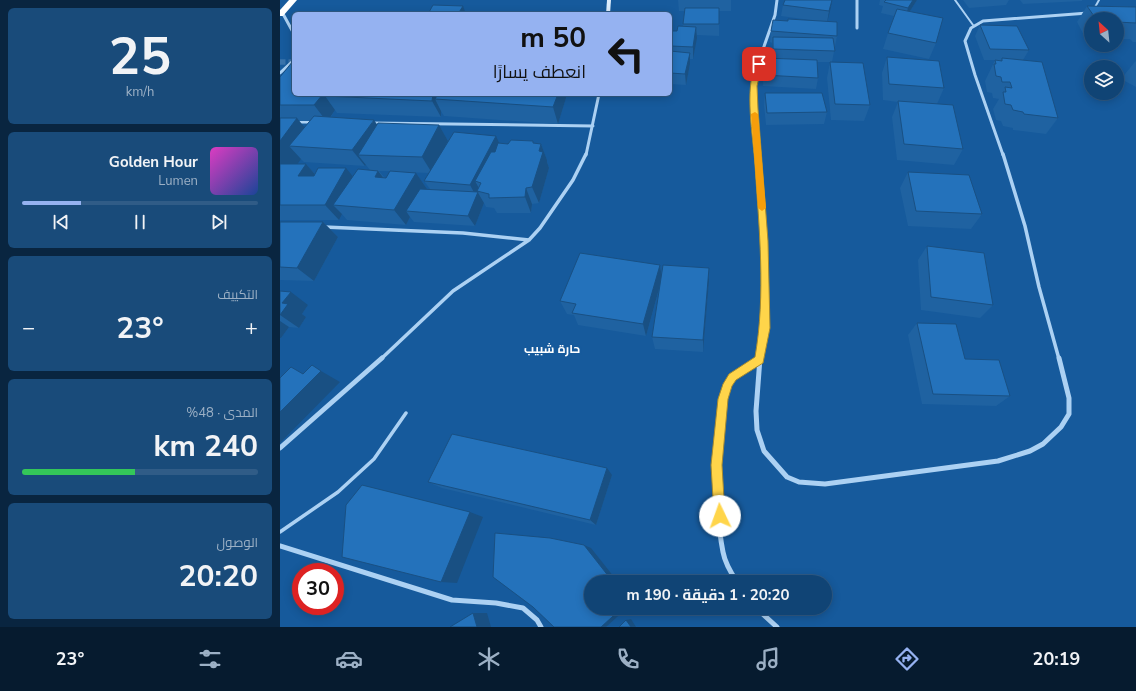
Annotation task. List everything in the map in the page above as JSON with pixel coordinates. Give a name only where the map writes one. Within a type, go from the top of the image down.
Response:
[{"type":"highway","points":[[281,13],[293,0]]},
{"type":"street","points":[[608,12],[609,0]]},
{"type":"street","points":[[777,0],[775,15],[761,55],[754,86],[766,300],[765,328],[760,360],[756,411],[757,430],[764,451],[787,477],[799,482],[825,484],[998,461],[1030,451],[1043,444],[1061,427],[1069,414],[1069,398],[1065,380],[1039,287],[1025,226],[996,131],[966,47],[966,36],[973,25],[983,21],[1084,13]]},
{"type":"street","points":[[857,28],[858,0]]},
{"type":"street","points":[[281,13],[292,31]]},
{"type":"street","points":[[280,73],[292,63]]},
{"type":"street","points":[[280,448],[375,365],[424,317],[453,292],[529,240],[540,228],[573,180],[586,153],[599,96]]},
{"type":"street","points":[[288,122],[319,122]]},
{"type":"street","points":[[366,123],[593,126]]},
{"type":"street","points":[[316,227],[463,232],[529,240]]},
{"type":"street","points":[[733,575],[723,553],[720,527],[717,465],[723,399],[732,377],[760,360]]},
{"type":"street","points":[[280,546],[452,600],[496,603],[523,608],[537,620],[541,627]]},
{"type":"street","points":[[764,615],[777,627]]},
{"type":"lane","points":[[955,0],[973,25]]},
{"type":"lane","points":[[1092,12],[1099,0]]},
{"type":"lane","points":[[280,532],[338,492],[374,459],[406,413]]},
{"type":"building","points":[[785,0],[832,0],[829,11],[783,5]]},
{"type":"building","points":[[886,0],[913,0],[908,8],[884,2]]},
{"type":"building","points":[[433,5],[463,6],[459,12],[429,12]]},
{"type":"building","points":[[1087,6],[1136,7],[1136,23],[1124,22],[1124,12],[1091,12]]},
{"type":"building","points":[[685,8],[719,8],[719,24],[683,24]]},
{"type":"building","points":[[897,9],[943,18],[936,43],[888,33]]},
{"type":"building","points":[[788,19],[837,22],[837,36],[771,31],[773,20],[788,21]]},
{"type":"building","points":[[980,25],[1017,26],[1029,50],[990,49]]},
{"type":"building","points":[[678,26],[696,27],[693,47],[672,46],[672,31],[677,31]]},
{"type":"building","points":[[773,37],[833,38],[835,51],[773,49]]},
{"type":"building","points":[[672,51],[690,53],[685,74],[672,73]]},
{"type":"building","points":[[887,57],[939,61],[944,88],[889,84]]},
{"type":"building","points":[[764,58],[817,60],[818,78],[764,75]]},
{"type":"building","points":[[1002,58],[1042,62],[1058,118],[1024,114],[1023,112],[1013,110],[1011,105],[1005,104],[1003,92],[1006,92],[1005,87],[1012,88],[1010,82],[1002,82],[1001,77],[996,76],[994,64],[996,64],[995,60],[1002,61]]},
{"type":"building","points":[[292,62],[292,96],[321,96],[314,105],[280,105],[280,77]]},
{"type":"building","points":[[830,62],[863,63],[870,105],[835,104]]},
{"type":"building","points":[[765,93],[822,93],[827,112],[767,113]]},
{"type":"building","points":[[325,96],[433,96],[432,101]]},
{"type":"building","points":[[437,96],[557,96],[553,107],[435,99]]},
{"type":"building","points":[[898,101],[953,105],[963,149],[904,144]]},
{"type":"building","points":[[314,116],[374,120],[352,150],[289,146]]},
{"type":"building","points":[[280,118],[297,118],[280,141]]},
{"type":"building","points":[[378,123],[439,125],[422,157],[358,155]]},
{"type":"building","points":[[454,132],[496,136],[470,185],[424,181]]},
{"type":"building","points":[[511,140],[533,141],[533,143],[541,144],[539,151],[543,152],[532,187],[526,188],[525,197],[489,198],[489,194],[477,191],[481,183],[475,181],[491,152],[495,152],[498,143],[508,144]]},
{"type":"building","points":[[280,164],[306,164],[298,176],[314,176],[318,168],[346,168],[325,205],[280,205]]},
{"type":"building","points":[[358,169],[378,171],[375,177],[386,178],[390,171],[416,173],[394,210],[333,205]]},
{"type":"building","points":[[908,172],[969,175],[982,214],[916,211]]},
{"type":"building","points":[[420,189],[478,192],[468,216],[406,211]]},
{"type":"building","points":[[280,222],[323,222],[297,268],[280,267]]},
{"type":"building","points":[[927,246],[984,253],[993,305],[931,297]]},
{"type":"building","points":[[580,253],[660,265],[643,324],[572,313],[576,304],[560,301]]},
{"type":"building","points":[[663,265],[709,268],[703,340],[652,337]]},
{"type":"building","points":[[280,291],[291,292],[282,303],[288,304],[280,315]]},
{"type":"building","points":[[917,323],[956,324],[965,359],[999,360],[1010,396],[933,394]]},
{"type":"building","points":[[312,365],[321,371],[280,412],[280,378],[291,367],[303,374]]},
{"type":"building","points":[[452,434],[607,468],[590,520],[428,482]]},
{"type":"building","points":[[362,485],[470,512],[441,582],[342,557],[346,505]]},
{"type":"building","points":[[495,533],[550,538],[584,545],[608,575],[584,575],[584,615],[614,615],[601,627],[554,627],[533,607],[493,577]]},
{"type":"building","points":[[473,613],[477,627],[450,627]]},
{"type":"building","points":[[626,620],[631,627],[619,627]]},
{"type":"tunnel","points":[[280,62],[292,62]]},
{"type":"slow traffic","points":[[755,114],[762,208]]},
{"type":"district","name":"حارة شبيب","points":[[552,349]]},
{"type":"route","points":[[720,516],[717,465],[723,399],[732,377],[760,360],[765,328],[766,300],[764,241],[758,145],[754,109],[754,86],[759,64]]}]
